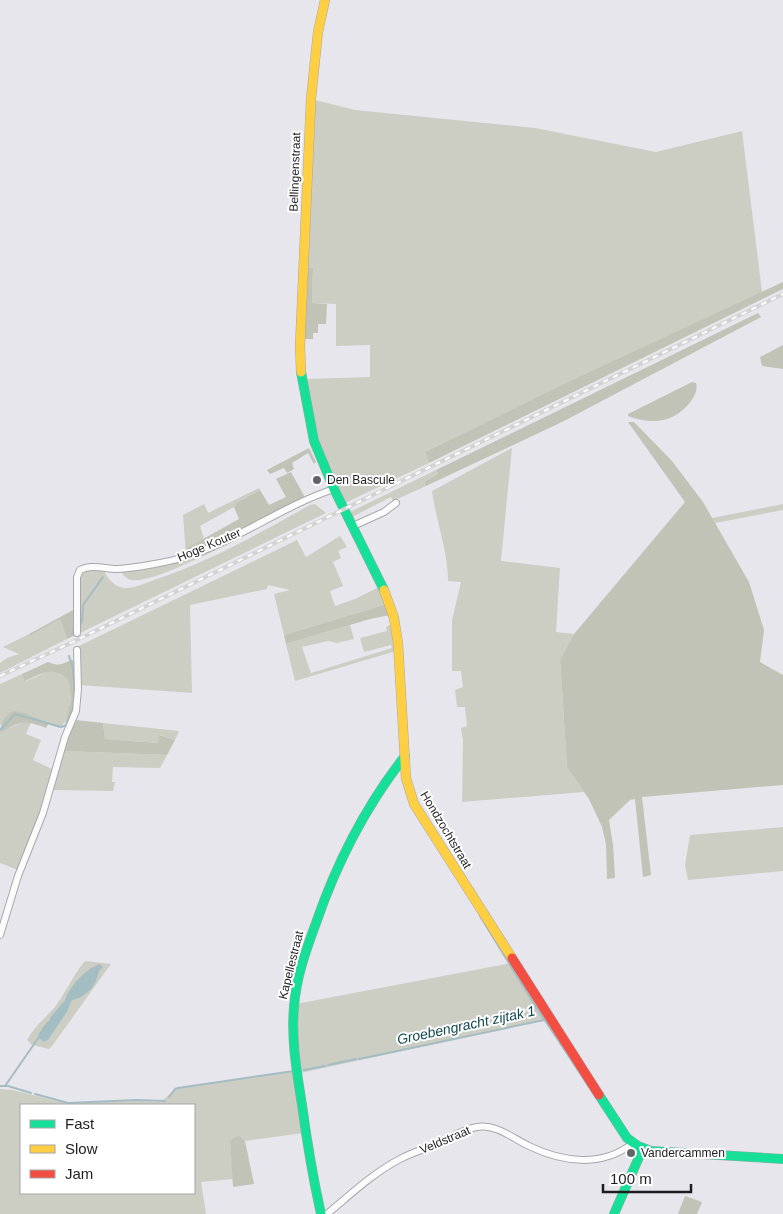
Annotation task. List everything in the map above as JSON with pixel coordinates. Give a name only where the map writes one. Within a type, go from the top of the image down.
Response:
[{"type":"street","name":"Bellingenstraat","points":[[300,346],[311,99],[318,32],[325,0]]},
{"type":"street","name":"Hondzochtstraat","points":[[300,346],[301,377],[310,425],[318,453],[388,597],[394,618],[398,643],[406,774],[414,804],[627,1138],[643,1148],[659,1152],[783,1159]]},
{"type":"street","name":"Hoge Kouter","points":[[77,633],[77,577],[80,570],[85,567],[118,569],[186,557],[334,489]]},
{"type":"street","points":[[353,526],[384,512],[396,503]]},
{"type":"street","points":[[0,935],[18,876],[43,813],[65,738],[76,711],[78,689],[77,650]]},
{"type":"street","name":"Kapellestraat","points":[[321,1214],[313,1180],[296,1070],[294,1036],[295,997],[306,950],[335,871],[357,823],[393,770],[405,756]]},
{"type":"street","points":[[393,770],[406,774]]},
{"type":"street","name":"Veldstraat","points":[[327,1214],[385,1168],[400,1159],[455,1134],[477,1127],[497,1129],[547,1154],[574,1160],[588,1161],[603,1157],[633,1143]]},
{"type":"street","points":[[614,1214],[643,1148]]},
{"type":"shaded area","points":[[315,100],[355,110],[535,128],[656,152],[742,131],[762,292],[561,385],[425,452],[429,463],[345,503],[318,443],[305,379],[370,377],[370,345],[336,346],[336,304],[312,303],[313,269],[305,268]]},
{"type":"shaded area","points":[[305,268],[313,268],[312,303],[327,304],[326,324],[318,324],[318,333],[313,333],[313,339],[303,339]]},
{"type":"shaded area","points":[[783,282],[783,289],[429,463],[425,452],[561,385]]},
{"type":"shaded area","points":[[758,313],[761,317],[564,421],[426,486],[424,482],[438,474],[436,470]]},
{"type":"shaded area","points":[[783,345],[783,369],[762,366],[760,357]]},
{"type":"shaded area","points":[[692,382],[696,383],[695,395],[678,414],[670,418],[654,421],[646,421],[628,416],[628,414]]},
{"type":"shaded area","points":[[628,422],[634,422],[672,461],[703,502],[749,582],[764,630],[760,662],[783,675],[783,785],[642,797],[651,875],[643,877],[635,799],[630,800],[609,820],[615,878],[607,879],[606,844],[602,827],[589,799],[567,767],[560,659],[574,634],[685,502]]},
{"type":"shaded area","points":[[309,448],[316,462],[314,464],[308,453],[292,463],[294,469],[287,473],[284,468],[270,474],[267,470]]},
{"type":"shaded area","points":[[512,448],[501,561],[560,568],[556,632],[574,634],[560,659],[567,767],[584,792],[462,802],[463,740],[461,728],[467,726],[465,707],[457,707],[455,690],[463,687],[461,671],[452,671],[452,620],[461,582],[448,581],[446,558],[432,491]]},
{"type":"shaded area","points":[[436,470],[438,474],[424,482],[426,486],[393,501],[391,497],[352,517],[350,512]]},
{"type":"shaded area","points":[[291,472],[306,499],[189,554],[187,548],[239,519],[234,507],[236,503],[260,490],[269,505],[286,497],[276,479]]},
{"type":"shaded area","points":[[259,488],[260,490],[236,503],[234,507],[200,526],[204,539],[188,548],[189,554],[186,555],[183,515],[204,504],[208,513]]},
{"type":"shaded area","points":[[315,504],[326,513],[80,633],[80,576],[82,573],[88,570],[104,571],[110,580],[118,586],[124,588],[136,587],[195,565]]},
{"type":"shaded area","points":[[783,504],[783,510],[715,523],[712,518]]},
{"type":"shaded area","points":[[340,536],[347,547],[338,551],[341,558],[333,562],[343,586],[330,591],[335,606],[355,599],[379,587],[387,604],[284,635],[274,594],[290,590],[268,585],[267,589],[190,605],[192,693],[80,685],[79,646],[297,540],[306,557]]},
{"type":"shaded area","points":[[228,538],[230,543],[152,577],[131,580],[122,573],[122,571],[158,564]]},
{"type":"shaded area","points":[[387,604],[390,615],[370,619],[286,644],[284,635]]},
{"type":"shaded area","points":[[75,609],[80,633],[67,639],[60,619],[30,636],[29,634]]},
{"type":"shaded area","points":[[60,619],[67,639],[0,673],[0,663],[7,658],[19,654],[3,647],[29,634],[30,636]]},
{"type":"shaded area","points":[[392,624],[396,651],[295,681],[286,644],[350,625],[354,639],[337,643],[328,641],[302,647],[311,673],[392,648],[391,645],[364,652],[360,638],[387,631],[386,627]]},
{"type":"shaded area","points":[[72,660],[75,662],[76,681],[74,710],[68,724],[65,724],[71,700],[69,681],[58,673],[53,672],[43,673],[25,681],[22,674],[48,662],[58,665]]},
{"type":"shaded area","points":[[49,671],[57,672],[70,681],[70,706],[64,724],[59,728],[33,718],[30,715],[0,725],[0,684],[22,674],[26,681]]},
{"type":"shaded area","points":[[14,711],[28,714],[49,723],[46,728],[34,724],[20,723],[1,731],[1,724],[4,719]]},
{"type":"shaded area","points":[[76,720],[103,723],[105,739],[158,743],[159,735],[175,740],[167,755],[64,751],[70,730]]},
{"type":"shaded area","points":[[27,721],[31,722],[26,734],[41,740],[33,760],[52,769],[39,814],[18,870],[0,863],[0,729],[1,731]]},
{"type":"shaded area","points":[[103,723],[179,731],[175,740],[160,735],[158,743],[105,739]]},
{"type":"shaded area","points":[[64,751],[167,755],[160,768],[113,767],[112,782],[115,782],[113,791],[53,790]]},
{"type":"shaded area","points":[[783,827],[783,871],[688,880],[685,865],[690,835]]},
{"type":"shaded area","points":[[85,961],[111,964],[52,1046],[49,1049],[32,1045],[27,1040],[30,1035],[55,1007]],"holes":[[[102,967],[76,999],[72,999],[67,1012],[48,1040],[44,1042],[40,1031],[61,1008],[69,991]]]},
{"type":"shaded area","points":[[511,963],[547,1020],[300,1073],[296,1004]]},
{"type":"shaded area","points":[[293,1071],[304,1133],[245,1141],[240,1136],[230,1141],[233,1179],[201,1182],[206,1214],[0,1214],[0,1089],[72,1103],[126,1100],[161,1102],[176,1088]]},
{"type":"shaded area","points":[[240,1136],[245,1141],[254,1184],[233,1187],[230,1141]]},
{"type":"shaded area","points":[[685,1196],[702,1202],[697,1214],[678,1214]]},
{"type":"water","points":[[99,964],[103,967],[99,971],[93,986],[84,995],[72,1000],[67,1012],[48,1040],[44,1042],[38,1037],[42,1029],[60,1009],[69,991],[79,979]]},
{"type":"waterway","points":[[79,626],[82,622],[83,605],[103,577]]},
{"type":"waterway","points":[[69,656],[73,669],[75,695]]},
{"type":"waterway","points":[[0,730],[15,714],[61,727],[67,725],[74,705]]},
{"type":"waterway","name":"Groebengracht zijtak 1","points":[[359,1059],[544,1020],[480,916]]},
{"type":"waterway","points":[[51,1018],[64,1003]]},
{"type":"waterway","points":[[544,1019],[595,1096]]},
{"type":"waterway","points":[[5,1086],[39,1037]]},
{"type":"waterway","name":"Groebengracht zijtak 1","points":[[328,1065],[356,1059]]},
{"type":"waterway","name":"Groebengracht zijtak 1","points":[[304,1070],[325,1066]]},
{"type":"waterway","name":"Groebengracht zijtak 1","points":[[169,1097],[178,1088],[294,1071]]},
{"type":"waterway","name":"Groebengracht zijtak 1","points":[[0,1086],[8,1086],[31,1093]]},
{"type":"waterway","name":"Groebengracht zijtak 1","points":[[35,1094],[68,1103],[136,1100],[165,1101]]},
{"type":"railway","points":[[0,676],[783,294]]},
{"type":"traffic: fast","points":[[301,372],[314,441],[334,489],[384,590]]},
{"type":"traffic: fast","points":[[321,1214],[308,1146],[295,1056],[293,1019],[297,985],[312,933],[333,878],[365,815],[405,756]]},
{"type":"traffic: fast","points":[[599,1095],[627,1138],[638,1146],[651,1151],[783,1159]]},
{"type":"traffic: fast","points":[[614,1214],[643,1148]]},
{"type":"traffic: slow","points":[[301,372],[300,346],[311,99],[318,32],[325,0]]},
{"type":"traffic: slow","points":[[384,590],[394,618],[398,643],[406,778],[414,804],[512,958]]},
{"type":"traffic: jam","points":[[512,958],[599,1095]]},
{"type":"place","name":"Den Bascule","points":[[317,480]]},
{"type":"place","name":"Vandercammen","points":[[631,1153]]}]
